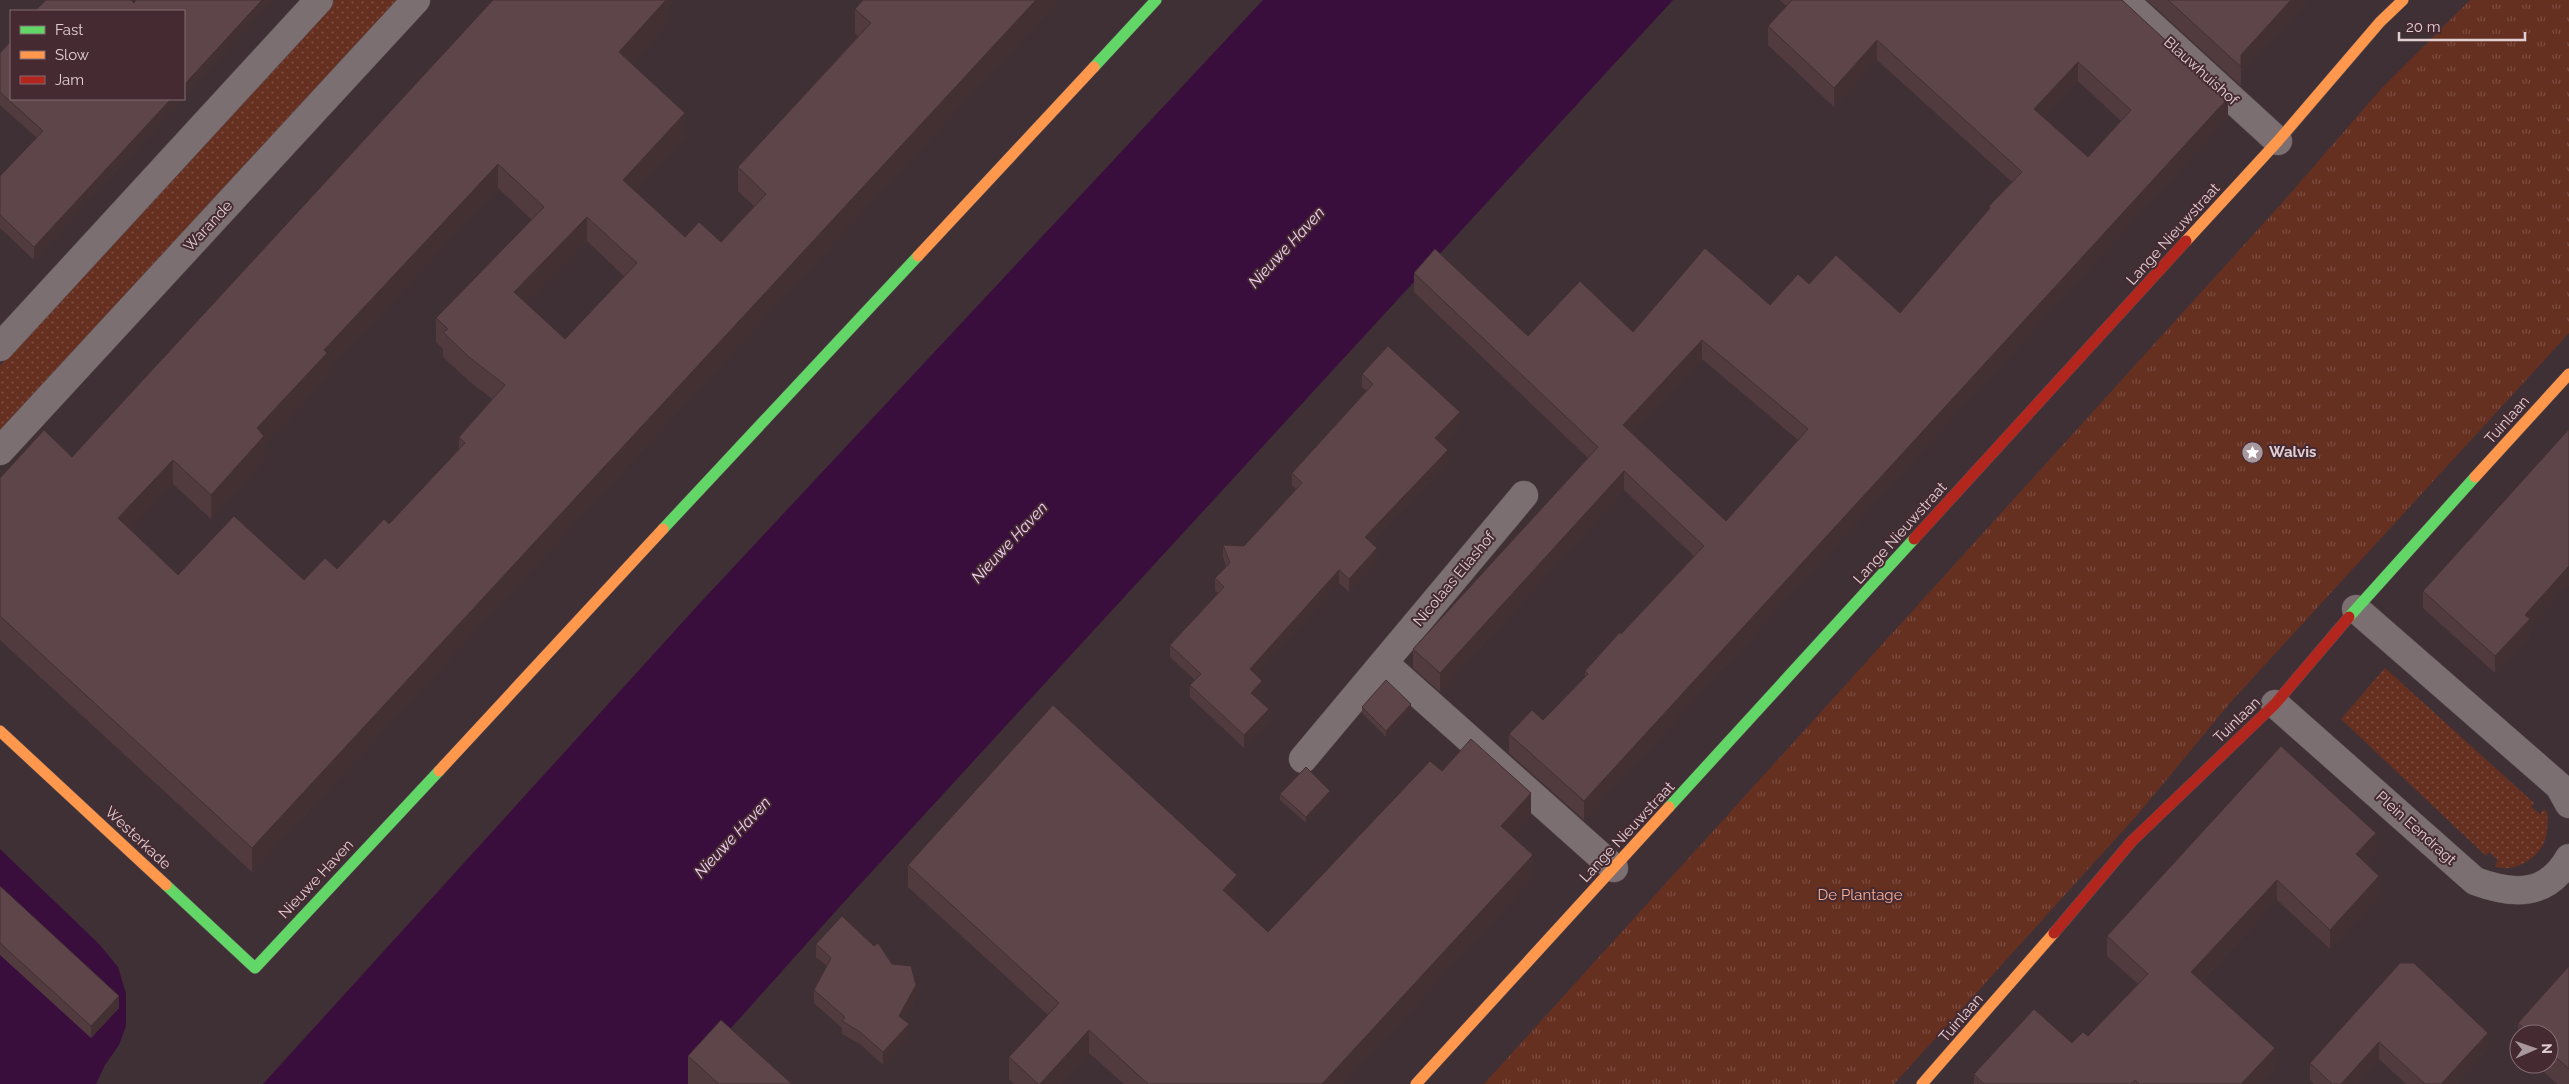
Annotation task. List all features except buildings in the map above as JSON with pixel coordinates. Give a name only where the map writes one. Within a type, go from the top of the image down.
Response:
[{"type":"street","points":[[0,347],[319,0]]},
{"type":"street","name":"Warande","points":[[0,451],[416,0]]},
{"type":"street","name":"Nieuwe Haven","points":[[255,968],[1156,0]]},
{"type":"street","name":"Blauwhuishof","points":[[2124,0],[2278,141]]},
{"type":"street","name":"Lange Nieuwstraat","points":[[1416,1084],[2278,141],[2380,22],[2403,0]]},
{"type":"street","name":"Tuinlaan","points":[[1922,1084],[1965,1037],[2132,841],[2275,704],[2356,609],[2569,374]]},
{"type":"street","name":"Nicolaas Eliashof","points":[[1303,759],[1524,495]]},
{"type":"street","points":[[2356,609],[2559,786],[2569,804]]},
{"type":"street","points":[[1384,664],[1614,868]]},
{"type":"street","name":"Plein Eendragt","points":[[2275,704],[2475,881],[2496,889],[2530,890],[2548,883],[2562,872],[2569,858]]},
{"type":"street","name":"Westerkade","points":[[0,731],[255,968]]},
{"type":"green space","points":[[335,0],[399,0],[0,434],[0,366]]},
{"type":"green space","name":"De Plantage","points":[[2470,0],[2569,0],[2569,333],[2229,704],[2138,814],[1894,1084],[1484,1084],[2282,203],[2381,89]]},
{"type":"green space","points":[[2385,668],[2534,803],[2531,807],[2540,814],[2544,809],[2547,812],[2548,826],[2545,840],[2542,847],[2531,858],[2524,863],[2510,868],[2495,866],[2498,860],[2489,852],[2486,856],[2341,719]]},
{"type":"water","points":[[1263,0],[1673,0],[843,903],[698,1065],[722,1084],[263,1084],[700,603]]},
{"type":"water","points":[[0,849],[99,944],[118,967],[126,994],[126,1026],[119,1045],[105,1065],[96,1084],[0,1084]]},
{"type":"traffic: fast","points":[[1094,67],[1156,0]]},
{"type":"traffic: fast","points":[[663,529],[918,256]]},
{"type":"traffic: fast","points":[[2349,617],[2475,477]]},
{"type":"traffic: fast","points":[[1669,807],[1914,539]]},
{"type":"traffic: fast","points":[[166,885],[255,968],[439,771]]},
{"type":"traffic: slow","points":[[2186,241],[2278,141],[2380,22],[2403,0]]},
{"type":"traffic: slow","points":[[918,256],[1094,67]]},
{"type":"traffic: slow","points":[[2475,477],[2569,374]]},
{"type":"traffic: slow","points":[[439,771],[663,529]]},
{"type":"traffic: slow","points":[[0,731],[166,885]]},
{"type":"traffic: slow","points":[[1416,1084],[1669,807]]},
{"type":"traffic: slow","points":[[1922,1084],[2054,933]]},
{"type":"traffic: jam","points":[[1914,539],[2186,241]]},
{"type":"traffic: jam","points":[[2054,933],[2132,841],[2275,704],[2349,617]]},
{"type":"place","name":"Walvis","points":[[2253,452]]}]
